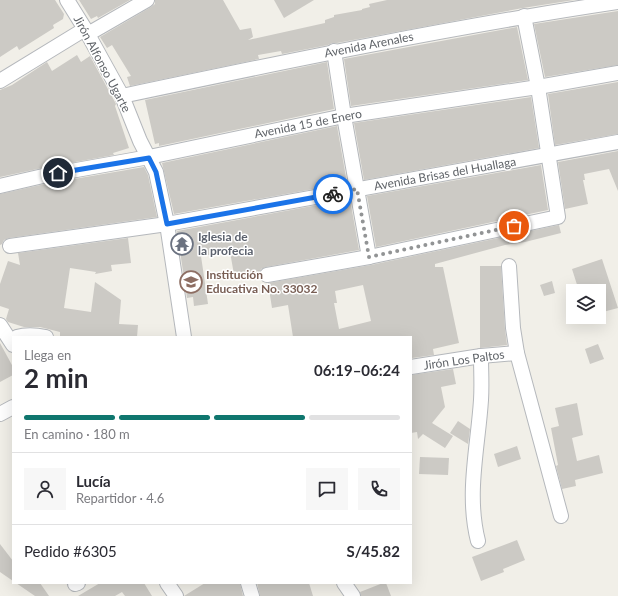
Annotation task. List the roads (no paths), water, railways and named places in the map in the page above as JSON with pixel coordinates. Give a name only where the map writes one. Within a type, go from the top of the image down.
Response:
[{"type":"street","name":"Jirón Alfonso Ugarte","points":[[67,0],[87,32],[122,96],[140,141],[156,172],[167,224],[184,336]]},
{"type":"street","points":[[0,81],[147,0]]},
{"type":"street","name":"Avenida Arenales","points":[[122,96],[334,51],[524,16],[618,2]]},
{"type":"street","points":[[267,275],[369,257],[558,217],[538,87],[524,16]]},
{"type":"street","points":[[334,51],[369,257]]},
{"type":"street","name":"Avenida 15 de Enero","points":[[0,186],[43,176],[149,158],[344,116],[538,87],[618,73]]},
{"type":"street","name":"Avenida Brisas del Huallaga","points":[[10,246],[167,224],[618,142]]},
{"type":"street","points":[[509,266],[517,353],[561,516]]},
{"type":"street","points":[[0,325],[12,339]]},
{"type":"street","points":[[21,336],[41,336]]},
{"type":"street","name":"Jirón Los Paltos","points":[[412,367],[481,356],[517,353]]},
{"type":"street","points":[[478,541],[474,528],[472,483],[481,399],[481,356]]},
{"type":"street","points":[[0,414],[12,408]]},
{"type":"street","points":[[168,584],[176,596]]},
{"type":"street","points":[[345,584],[353,596]]},
{"type":"place","name":"Iglesia de la profecia","points":[[182,244]]},
{"type":"place","name":"Institución Educativa No. 33032","points":[[191,282]]}]
